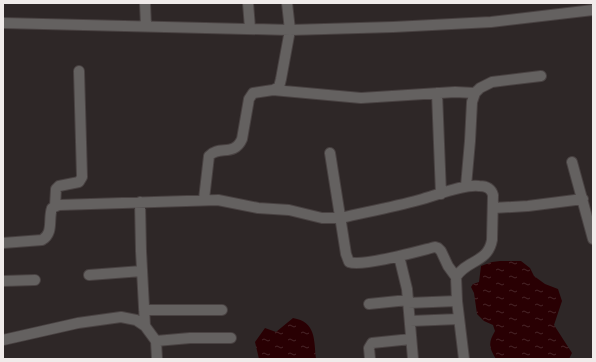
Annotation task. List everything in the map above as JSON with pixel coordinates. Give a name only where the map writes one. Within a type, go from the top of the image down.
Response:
[{"type":"street","points":[[145,3],[146,26]]},
{"type":"street","points":[[248,3],[250,28]]},
{"type":"street","points":[[272,90],[279,87],[290,30],[287,3]]},
{"type":"street","points":[[3,23],[290,30],[491,22],[593,10]]},
{"type":"street","points":[[3,242],[42,240],[47,237],[49,234],[50,212],[55,206],[56,189],[58,186],[79,182],[82,177],[79,71]]},
{"type":"street","points":[[466,186],[472,102],[475,93],[480,88],[492,82],[541,76]]},
{"type":"street","points":[[204,199],[209,156],[215,152],[232,149],[240,144],[251,96],[253,93],[258,91],[272,90],[361,98],[438,93],[475,93]]},
{"type":"street","points":[[438,93],[441,194]]},
{"type":"street","points":[[330,153],[346,254],[349,262],[358,263],[399,256],[435,247],[438,248],[456,277],[457,302],[464,359]]},
{"type":"street","points":[[572,162],[593,239]]},
{"type":"street","points":[[55,206],[204,199],[218,200],[258,208],[290,210],[322,218],[341,218],[397,206],[466,186],[487,188],[493,195],[490,248],[483,256],[464,268],[456,277]]},
{"type":"street","points":[[493,208],[528,206],[583,198]]},
{"type":"street","points":[[140,202],[145,326]]},
{"type":"street","points":[[399,256],[406,285],[413,359]]},
{"type":"street","points":[[89,275],[142,271]]},
{"type":"street","points":[[3,281],[35,280]]},
{"type":"street","points":[[369,304],[408,301],[457,302]]},
{"type":"street","points":[[144,310],[222,310]]},
{"type":"street","points":[[3,340],[78,324],[121,317],[136,320],[145,326],[156,342],[157,359]]},
{"type":"street","points":[[410,321],[459,319]]},
{"type":"street","points":[[156,342],[190,338],[231,338]]},
{"type":"street","points":[[370,359],[369,348],[372,343],[411,339]]},
{"type":"water","points":[[500,261],[521,261],[530,268],[534,276],[545,284],[558,289],[562,301],[554,325],[572,353],[569,359],[496,359],[490,345],[495,331],[493,325],[484,321],[477,314],[474,293],[471,287],[473,284],[479,282],[481,266]]},
{"type":"water","points":[[293,318],[301,320],[310,327],[314,338],[316,359],[259,359],[255,342],[265,328],[276,332]]}]
